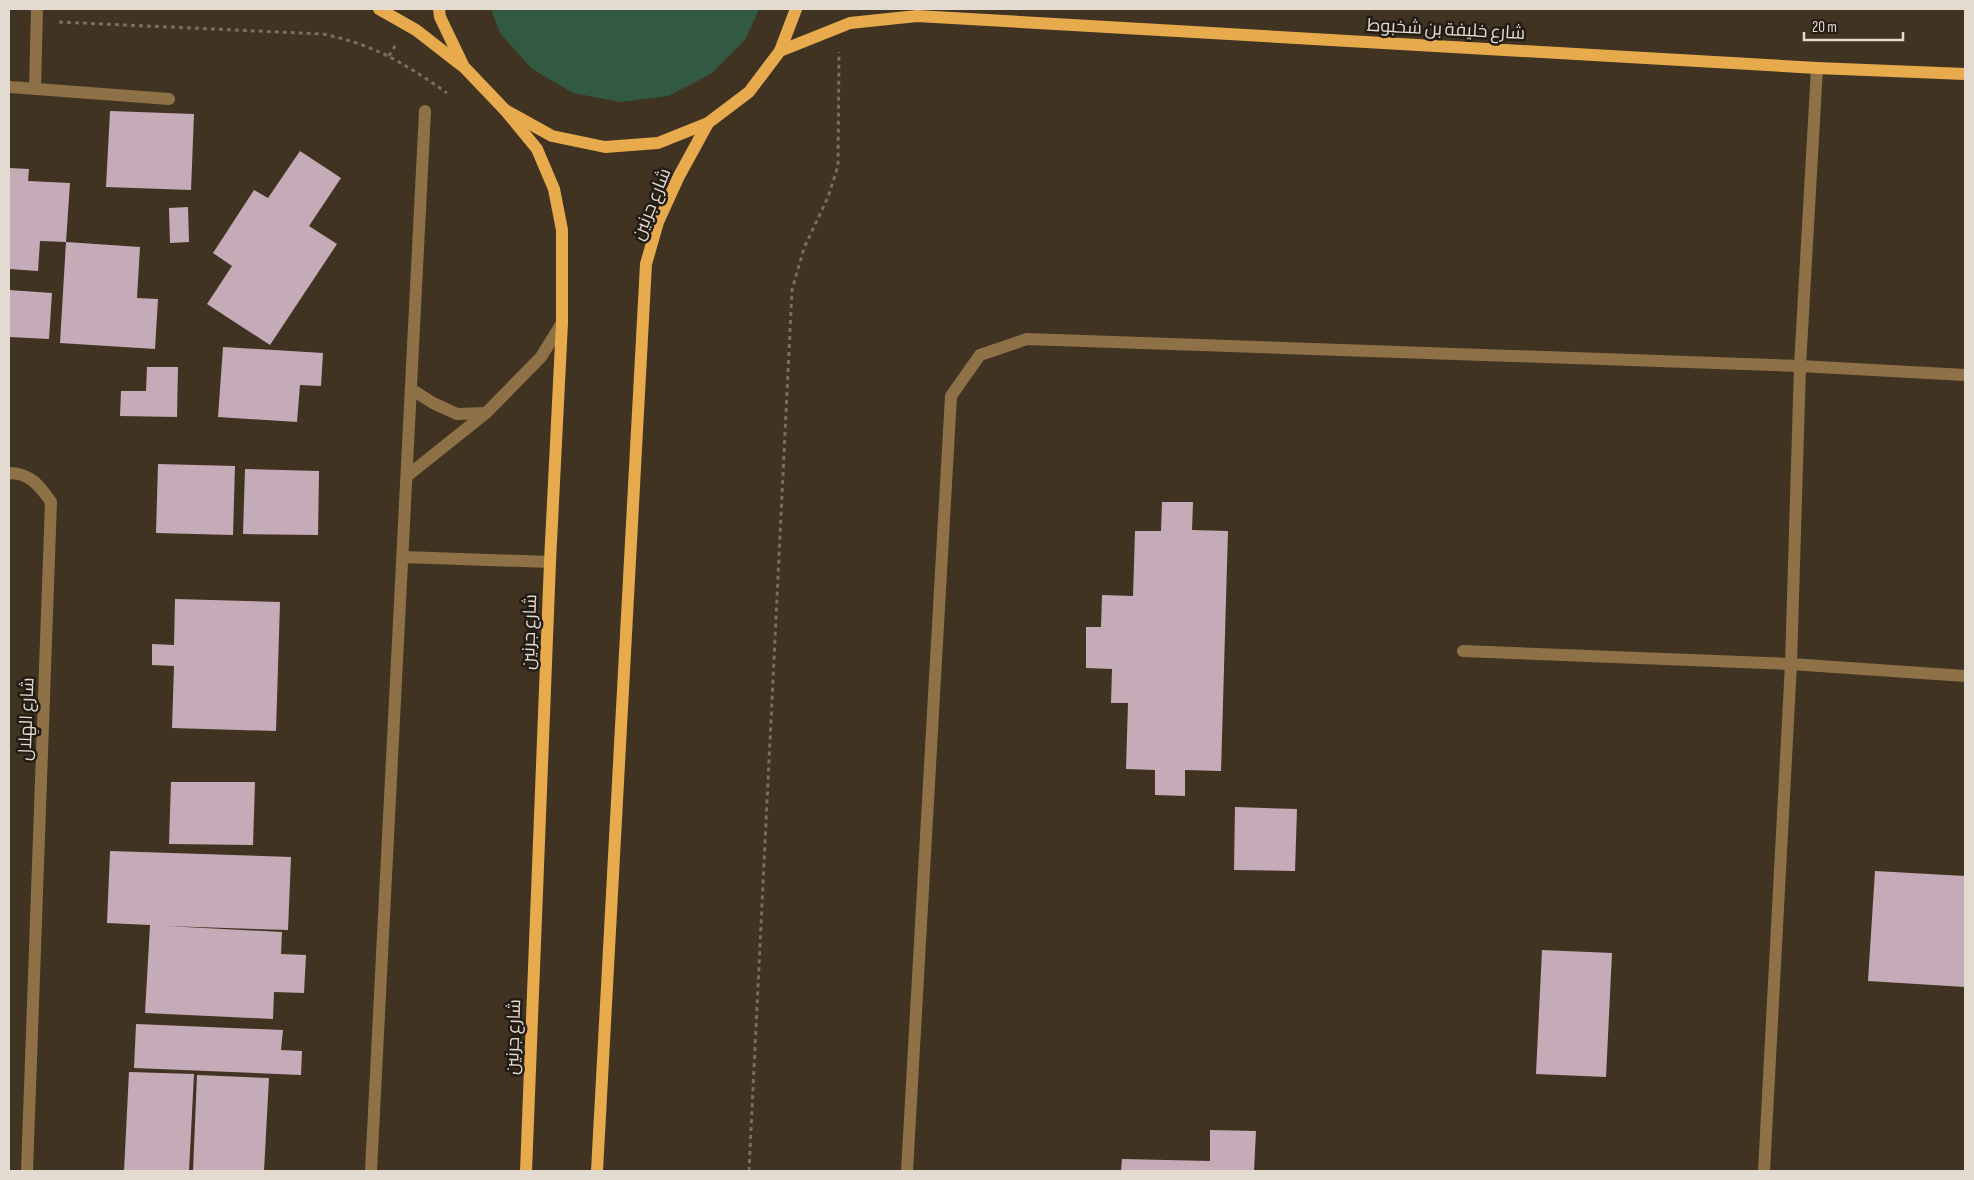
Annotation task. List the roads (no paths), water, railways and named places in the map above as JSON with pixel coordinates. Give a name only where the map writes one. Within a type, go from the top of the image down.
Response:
[{"type":"main road","points":[[379,9],[416,30],[464,67],[505,110],[552,136],[605,147],[658,143],[708,123],[748,92],[780,51],[796,9]]},
{"type":"main road","points":[[439,9],[440,17],[464,67]]},
{"type":"main road","name":"شارع خليفة بن شخبوط","points":[[780,51],[850,22],[917,16],[1817,68],[1965,74]]},
{"type":"main road","name":"شارع جرنين","points":[[505,110],[536,149],[554,189],[562,230],[562,323],[550,562],[526,1171]]},
{"type":"main road","name":"شارع جرنين","points":[[597,1171],[646,264],[658,222],[679,176],[708,123]]},
{"type":"street","points":[[35,89],[36,15]]},
{"type":"street","points":[[1764,1171],[1791,664],[1800,366],[1817,68]]},
{"type":"street","points":[[10,87],[169,99]]},
{"type":"street","points":[[371,1171],[425,111]]},
{"type":"street","points":[[407,476],[486,414],[541,357],[562,323]]},
{"type":"street","points":[[907,1171],[952,396],[980,355],[1027,339],[1800,366],[1965,374]]},
{"type":"street","points":[[411,389],[433,404],[457,414],[486,414]]},
{"type":"street","name":"شارع الهِلال","points":[[9,472],[17,473],[38,484],[51,502],[27,1171]]},
{"type":"street","points":[[403,557],[550,562]]},
{"type":"street","points":[[1463,651],[1791,664],[1965,676]]}]
